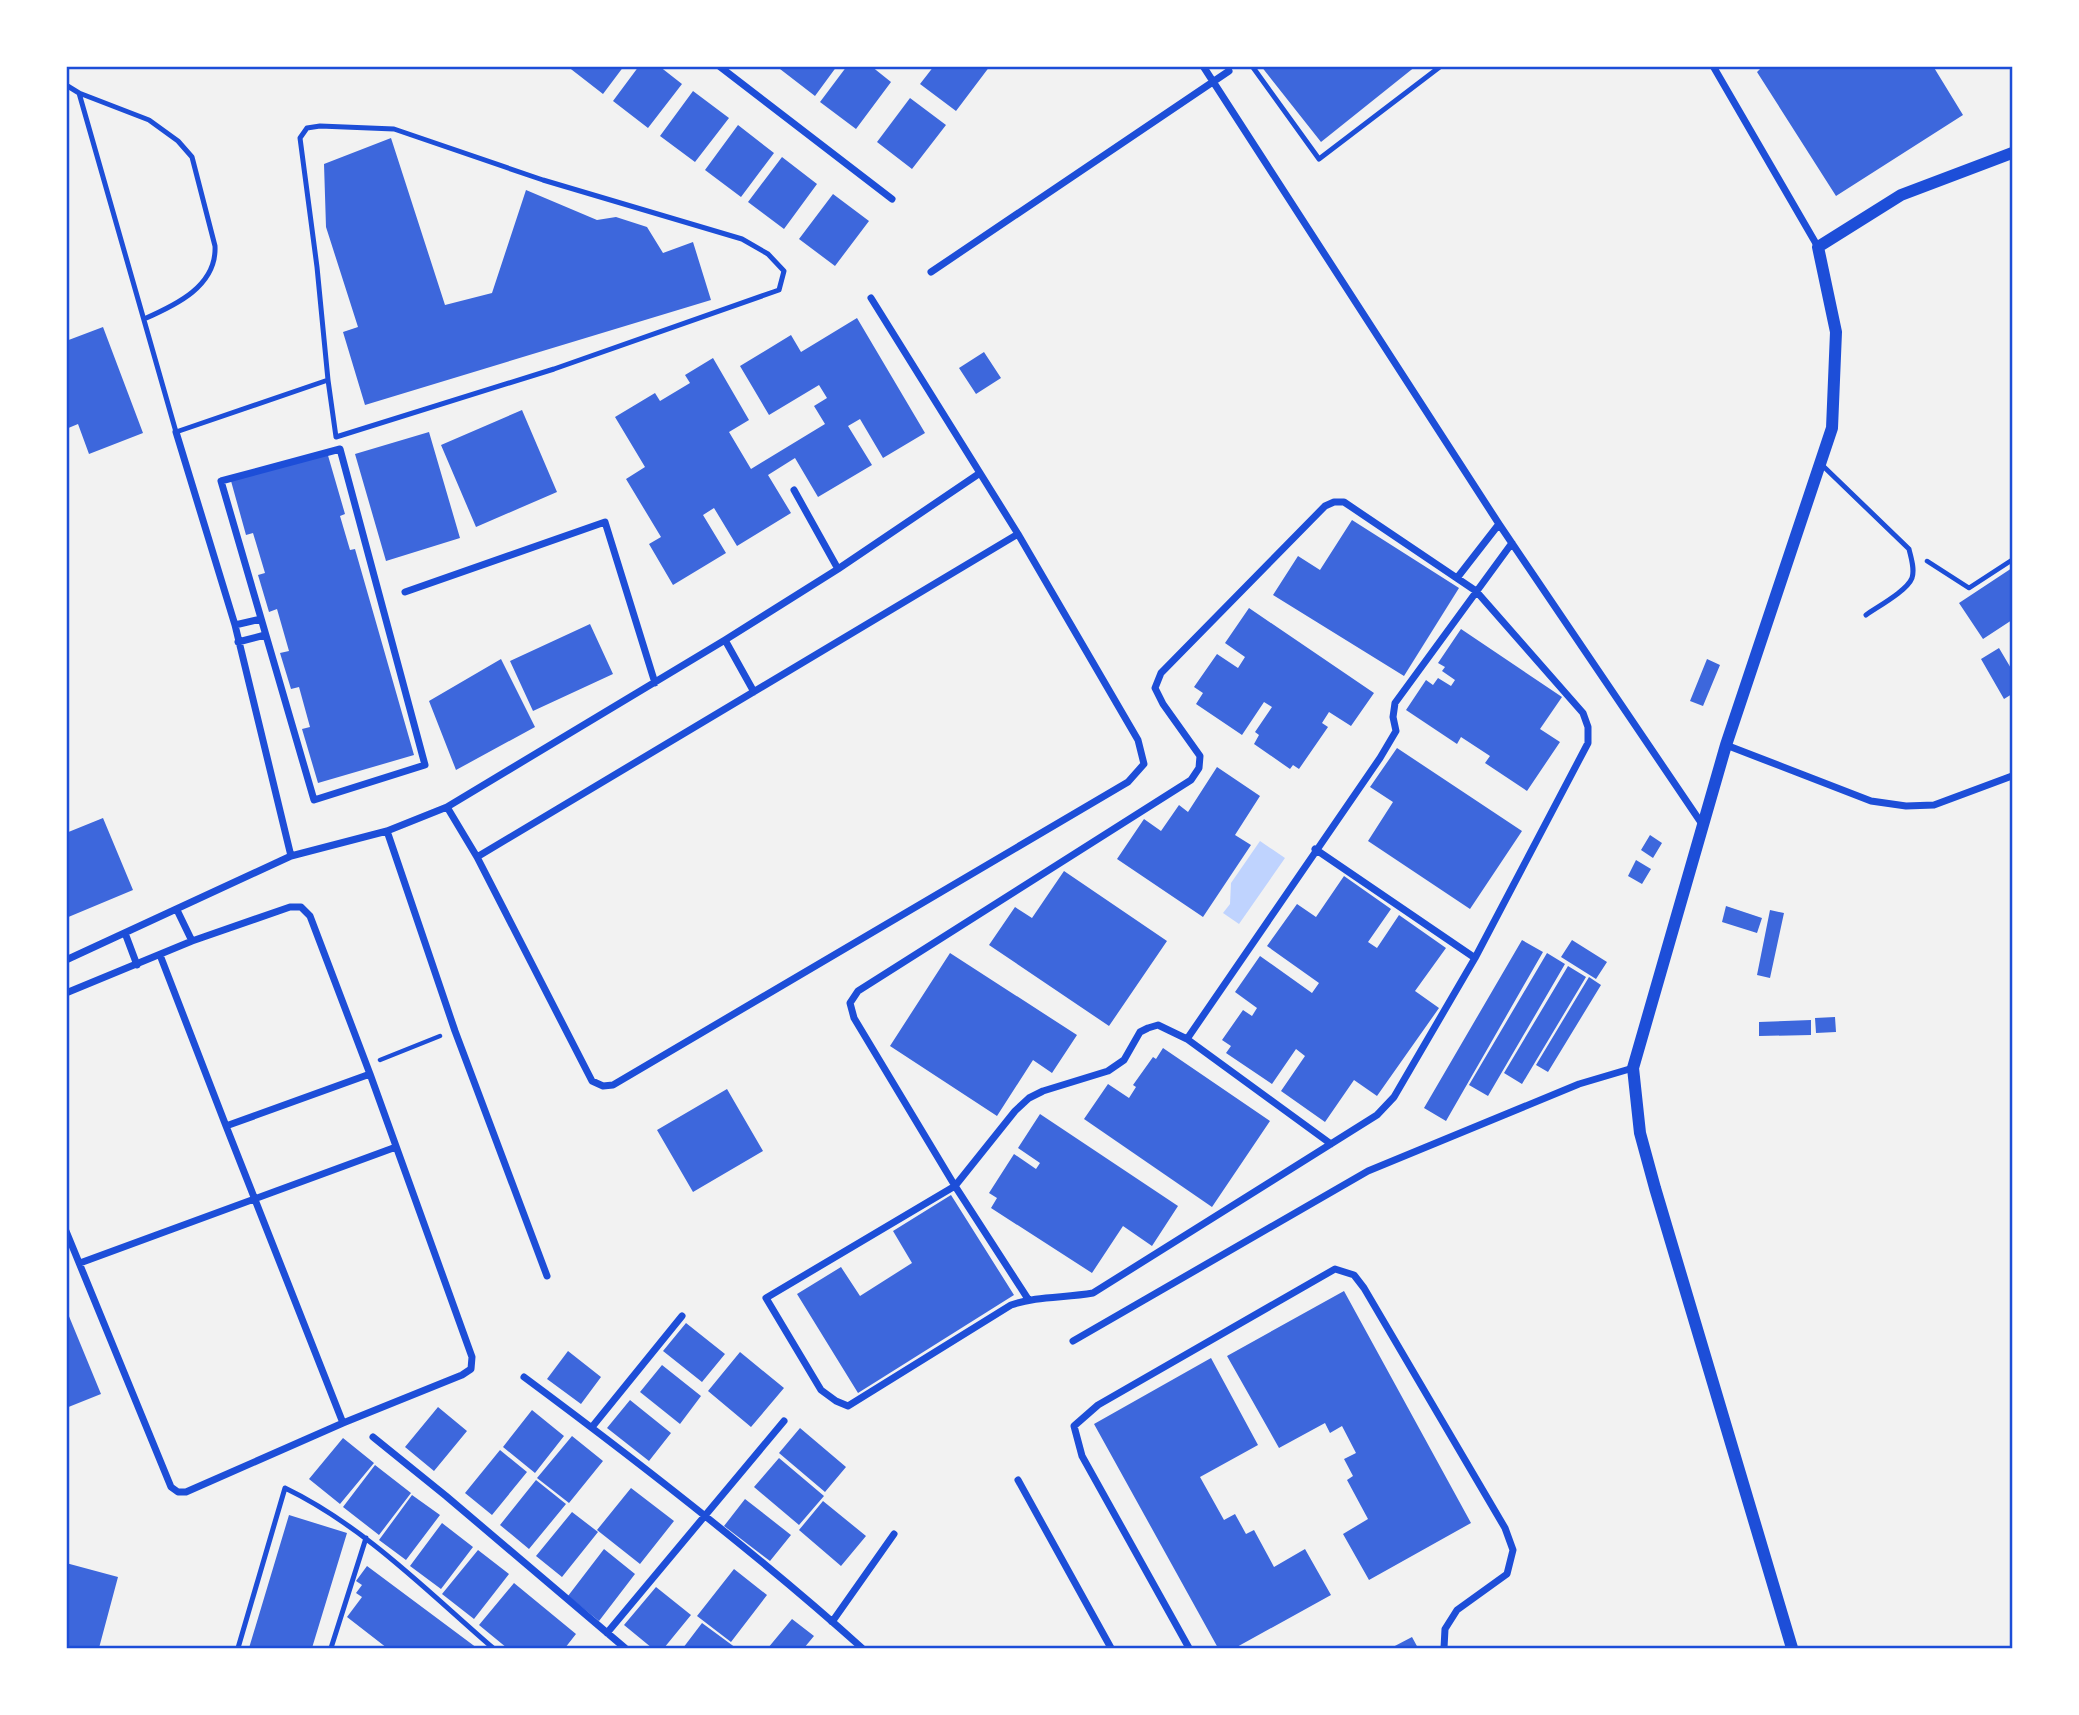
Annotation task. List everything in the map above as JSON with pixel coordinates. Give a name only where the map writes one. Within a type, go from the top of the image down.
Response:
[{"type":"street","points":[[719,66],[892,200]]},
{"type":"street","points":[[1203,66],[1499,524],[1702,824]]},
{"type":"street","points":[[1713,66],[1818,247],[1836,332],[1832,428],[1726,745],[1633,1068],[1640,1133],[1655,1188],[1792,1648]]},
{"type":"street","points":[[931,272],[1229,71]]},
{"type":"street","points":[[1818,247],[1901,195],[2012,153]]},
{"type":"street","points":[[447,807],[477,857],[592,1081],[603,1086],[613,1085],[1128,782],[1144,764],[1138,740],[1018,534],[871,298]]},
{"type":"street","points":[[176,432],[239,642],[291,856]]},
{"type":"street","points":[[340,449],[425,765],[314,800],[261,619],[221,481],[340,449]]},
{"type":"street","points":[[66,960],[291,856],[387,831],[447,807],[725,640],[838,569],[980,473]]},
{"type":"street","points":[[794,490],[838,569]]},
{"type":"street","points":[[1028,1299],[955,1186],[854,1018],[850,1003],[858,991],[1191,780],[1199,768],[1200,756],[1163,704],[1156,688],[1161,673],[1325,506],[1344,502],[1476,591],[1583,713],[1588,727],[1588,743],[1475,958],[1387,1107],[1331,1144],[1093,1293],[1028,1299],[1010,1305],[848,1406],[821,1390],[766,1298],[955,1186],[1015,1111],[1029,1098],[1108,1070],[1124,1060],[1140,1032],[1158,1025],[1187,1039],[1331,1144]]},
{"type":"street","points":[[405,592],[605,522],[655,683]]},
{"type":"street","points":[[1457,578],[1499,524]]},
{"type":"street","points":[[477,857],[1018,534]]},
{"type":"street","points":[[1187,1039],[1380,758],[1396,731],[1393,717],[1395,703],[1512,543]]},
{"type":"street","points":[[234,625],[261,619]]},
{"type":"street","points":[[239,642],[265,635]]},
{"type":"street","points":[[725,640],[754,692]]},
{"type":"street","points":[[1726,745],[1871,801],[1906,806],[1934,805],[2012,776]]},
{"type":"street","points":[[387,831],[455,1031],[547,1276]]},
{"type":"street","points":[[1315,849],[1475,958]]},
{"type":"street","points":[[66,993],[192,941],[290,907],[300,907],[310,916],[472,1357],[471,1368],[462,1376],[343,1423],[186,1492],[178,1492],[171,1487],[66,1231]]},
{"type":"street","points":[[177,910],[192,941]]},
{"type":"street","points":[[125,933],[137,965]]},
{"type":"street","points":[[160,955],[343,1423]]},
{"type":"street","points":[[1073,1341],[1368,1171],[1579,1084],[1633,1068]]},
{"type":"street","points":[[226,1126],[368,1070]]},
{"type":"street","points":[[80,1264],[396,1147]]},
{"type":"street","points":[[1189,1648],[1082,1456],[1074,1426],[1098,1405],[1335,1269],[1354,1275],[1364,1288],[1505,1528],[1513,1550],[1507,1574],[1457,1610],[1445,1629],[1444,1648]]},
{"type":"street","points":[[592,1427],[682,1316]]},
{"type":"street","points":[[524,1377],[592,1427],[862,1648]]},
{"type":"street","points":[[607,1633],[784,1421]]},
{"type":"street","points":[[373,1437],[625,1648]]},
{"type":"street","points":[[1018,1480],[1111,1648]]},
{"type":"street","points":[[832,1622],[894,1534]]},
{"type":"lane","points":[[1252,66],[1319,159],[1441,66]]},
{"type":"lane","points":[[66,85],[79,93],[149,120],[178,141],[192,157],[215,246],[216,260],[198,288],[179,304],[144,319]]},
{"type":"lane","points":[[79,93],[176,432],[328,380]]},
{"type":"lane","points":[[320,126],[394,129],[543,180],[741,239],[768,254],[784,271],[779,290],[554,369],[336,436],[328,380],[300,138],[307,128],[320,126]]},
{"type":"lane","points":[[1820,463],[1909,549],[1913,563],[1912,579],[1905,588],[1866,615]]},
{"type":"lane","points":[[238,1648],[285,1488],[309,1500],[366,1538],[493,1648]]},
{"type":"lane","points":[[331,1648],[366,1538]]},
{"type":"path","points":[[1909,549],[1969,588],[2012,560]]},
{"type":"path","points":[[368,1070],[433,1039]]},
{"type":"water","points":[[1260,841],[1285,858],[1239,924],[1223,913],[1230,904],[1231,883]]},
{"type":"building","points":[[567,66],[624,66],[603,94]]},
{"type":"building","points":[[639,66],[659,66],[682,84],[648,128],[613,101]]},
{"type":"building","points":[[781,66],[837,66],[815,96],[780,69]]},
{"type":"building","points":[[847,66],[871,66],[891,82],[856,129],[820,102]]},
{"type":"building","points":[[934,66],[990,66],[956,111],[920,84]]},
{"type":"building","points":[[1261,66],[1416,66],[1321,142]]},
{"type":"building","points":[[1763,66],[1933,66],[1963,115],[1836,196],[1757,72]]},
{"type":"building","points":[[693,91],[729,118],[695,162],[660,136]]},
{"type":"building","points":[[910,98],[946,125],[912,169],[877,142]]},
{"type":"building","points":[[738,125],[774,153],[741,197],[705,170]]},
{"type":"building","points":[[391,138],[445,305],[492,293],[526,190],[597,220],[616,217],[647,227],[663,253],[693,242],[711,300],[365,405],[343,332],[358,327],[326,227],[324,164]]},
{"type":"building","points":[[782,157],[817,184],[784,229],[748,202]]},
{"type":"building","points":[[833,194],[869,221],[835,266],[799,239]]},
{"type":"building","points":[[857,318],[925,433],[883,458],[860,419],[848,426],[872,465],[818,497],[795,458],[768,475],[791,513],[737,546],[714,508],[703,515],[726,553],[673,585],[649,544],[661,537],[626,479],[645,467],[615,417],[655,393],[660,401],[690,383],[685,375],[713,358],[749,420],[729,432],[751,469],[825,424],[814,406],[827,398],[819,385],[769,415],[740,366],[791,335],[801,352]]},
{"type":"building","points":[[103,327],[143,433],[89,454],[78,424],[66,429],[66,341]]},
{"type":"building","points":[[984,352],[1001,378],[976,394],[959,368]]},
{"type":"building","points":[[522,410],[557,492],[476,527],[441,445]]},
{"type":"building","points":[[429,432],[460,538],[386,561],[355,454]]},
{"type":"building","points":[[327,452],[345,514],[340,516],[350,550],[355,549],[414,755],[318,783],[302,729],[310,727],[299,687],[291,689],[280,653],[289,651],[277,609],[269,612],[258,575],[265,573],[253,533],[246,535],[231,481]]},
{"type":"building","points":[[1352,520],[1459,588],[1404,676],[1273,595],[1298,556],[1320,570]]},
{"type":"building","points":[[2012,568],[2012,620],[1983,639],[1959,603]]},
{"type":"building","points":[[1249,608],[1374,693],[1351,726],[1329,712],[1322,723],[1328,727],[1299,769],[1293,765],[1290,769],[1254,744],[1259,735],[1255,732],[1272,707],[1264,702],[1242,735],[1196,704],[1203,693],[1194,687],[1217,654],[1238,668],[1245,657],[1225,643]]},
{"type":"building","points":[[590,624],[613,674],[533,711],[510,661]]},
{"type":"building","points":[[1461,629],[1562,697],[1540,729],[1560,742],[1527,791],[1485,763],[1490,756],[1461,737],[1457,744],[1406,710],[1426,680],[1433,685],[1438,678],[1451,686],[1455,680],[1442,671],[1445,667],[1438,663]]},
{"type":"building","points":[[1999,648],[2012,670],[2012,694],[2004,699],[1981,659]]},
{"type":"building","points":[[501,659],[535,727],[456,770],[429,701]]},
{"type":"building","points":[[1707,659],[1720,665],[1703,706],[1690,701]]},
{"type":"building","points":[[1397,748],[1522,831],[1470,909],[1368,841],[1393,802],[1370,787]]},
{"type":"building","points":[[1217,767],[1260,796],[1235,835],[1251,845],[1203,917],[1117,859],[1144,819],[1161,831],[1179,805],[1188,812]]},
{"type":"building","points":[[103,818],[133,890],[66,918],[66,833]]},
{"type":"building","points":[[1650,835],[1662,843],[1653,858],[1641,850]]},
{"type":"building","points":[[1636,860],[1651,869],[1642,884],[1628,876]]},
{"type":"building","points":[[1064,871],[1167,941],[1109,1026],[989,945],[1015,907],[1032,918]]},
{"type":"building","points":[[1344,876],[1391,909],[1368,942],[1377,948],[1399,915],[1446,948],[1415,991],[1439,1008],[1377,1096],[1354,1080],[1325,1122],[1281,1091],[1305,1056],[1296,1049],[1272,1084],[1226,1053],[1231,1046],[1222,1040],[1243,1010],[1252,1016],[1257,1008],[1235,992],[1260,956],[1312,993],[1319,983],[1267,946],[1297,904],[1316,917]]},
{"type":"building","points":[[1726,906],[1762,918],[1757,933],[1722,922]]},
{"type":"building","points":[[1770,910],[1784,913],[1770,978],[1757,975]]},
{"type":"building","points":[[1522,940],[1543,952],[1446,1121],[1424,1108]]},
{"type":"building","points":[[1572,940],[1607,962],[1596,979],[1561,957]]},
{"type":"building","points":[[950,953],[1077,1035],[1052,1073],[1033,1060],[997,1116],[890,1046]]},
{"type":"building","points":[[1547,953],[1565,964],[1488,1096],[1469,1085]]},
{"type":"building","points":[[1568,966],[1586,977],[1522,1084],[1504,1073]]},
{"type":"building","points":[[1589,977],[1601,985],[1548,1072],[1536,1065]]},
{"type":"building","points":[[1835,1017],[1836,1032],[1816,1033],[1815,1018]]},
{"type":"building","points":[[1811,1020],[1811,1035],[1759,1036],[1759,1022]]},
{"type":"building","points":[[1163,1048],[1270,1121],[1212,1207],[1084,1119],[1108,1084],[1129,1098],[1136,1087],[1133,1085]]},
{"type":"building","points":[[727,1089],[763,1151],[693,1192],[657,1130]]},
{"type":"building","points":[[1040,1114],[1178,1206],[1152,1246],[1123,1226],[1092,1273],[991,1208],[997,1198],[989,1193],[1014,1154],[1036,1169],[1040,1163],[1018,1148]]},
{"type":"building","points":[[951,1195],[1014,1295],[858,1393],[797,1294],[841,1267],[860,1296],[912,1263],[893,1231]]},
{"type":"building","points":[[1344,1291],[1471,1523],[1369,1580],[1343,1534],[1368,1519],[1347,1480],[1353,1476],[1344,1459],[1356,1453],[1342,1426],[1330,1433],[1325,1423],[1279,1448],[1227,1356]]},
{"type":"building","points":[[66,1309],[101,1394],[66,1408]]},
{"type":"building","points":[[686,1323],[725,1354],[702,1382],[663,1351]]},
{"type":"building","points":[[568,1351],[601,1377],[581,1404],[547,1379]]},
{"type":"building","points":[[740,1352],[784,1388],[751,1427],[708,1391]]},
{"type":"building","points":[[1211,1358],[1258,1445],[1200,1477],[1224,1520],[1235,1514],[1246,1534],[1254,1530],[1274,1567],[1305,1549],[1331,1595],[1235,1648],[1218,1648],[1094,1424]]},
{"type":"building","points":[[662,1365],[701,1396],[680,1424],[640,1392]]},
{"type":"building","points":[[630,1400],[671,1433],[649,1461],[607,1428]]},
{"type":"building","points":[[438,1407],[467,1431],[434,1471],[405,1447]]},
{"type":"building","points":[[532,1410],[564,1436],[535,1473],[503,1447]]},
{"type":"building","points":[[800,1428],[846,1467],[825,1492],[779,1453]]},
{"type":"building","points":[[572,1436],[603,1461],[569,1503],[537,1478]]},
{"type":"building","points":[[343,1438],[374,1463],[340,1504],[309,1479]]},
{"type":"building","points":[[500,1450],[527,1472],[492,1515],[465,1493]]},
{"type":"building","points":[[779,1458],[824,1496],[799,1525],[754,1487]]},
{"type":"building","points":[[375,1465],[411,1493],[379,1535],[343,1507]]},
{"type":"building","points":[[536,1480],[566,1504],[529,1549],[500,1525]]},
{"type":"building","points":[[631,1488],[674,1521],[640,1564],[597,1530]]},
{"type":"building","points":[[412,1495],[440,1515],[406,1560],[379,1540]]},
{"type":"building","points":[[745,1499],[791,1535],[770,1561],[724,1526]]},
{"type":"building","points":[[823,1501],[866,1536],[841,1566],[799,1530]]},
{"type":"building","points":[[572,1512],[598,1532],[562,1577],[536,1556]]},
{"type":"building","points":[[289,1515],[347,1533],[312,1648],[249,1648]]},
{"type":"building","points":[[442,1523],[473,1547],[441,1589],[410,1566]]},
{"type":"building","points":[[604,1549],[635,1574],[599,1621],[568,1596]]},
{"type":"building","points":[[478,1550],[509,1574],[474,1619],[442,1594]]},
{"type":"building","points":[[66,1563],[118,1577],[99,1648],[66,1648]]},
{"type":"building","points":[[367,1566],[477,1648],[387,1648],[347,1617],[362,1597],[356,1593],[362,1585],[356,1581]]},
{"type":"building","points":[[734,1569],[767,1595],[731,1642],[697,1616]]},
{"type":"building","points":[[514,1583],[576,1634],[565,1648],[507,1648],[479,1625]]},
{"type":"building","points":[[656,1587],[691,1615],[664,1648],[652,1648],[624,1625]]},
{"type":"building","points":[[792,1619],[814,1636],[804,1648],[768,1648]]},
{"type":"building","points":[[702,1623],[736,1648],[683,1648]]},
{"type":"building","points":[[1412,1637],[1418,1648],[1391,1648]]}]
